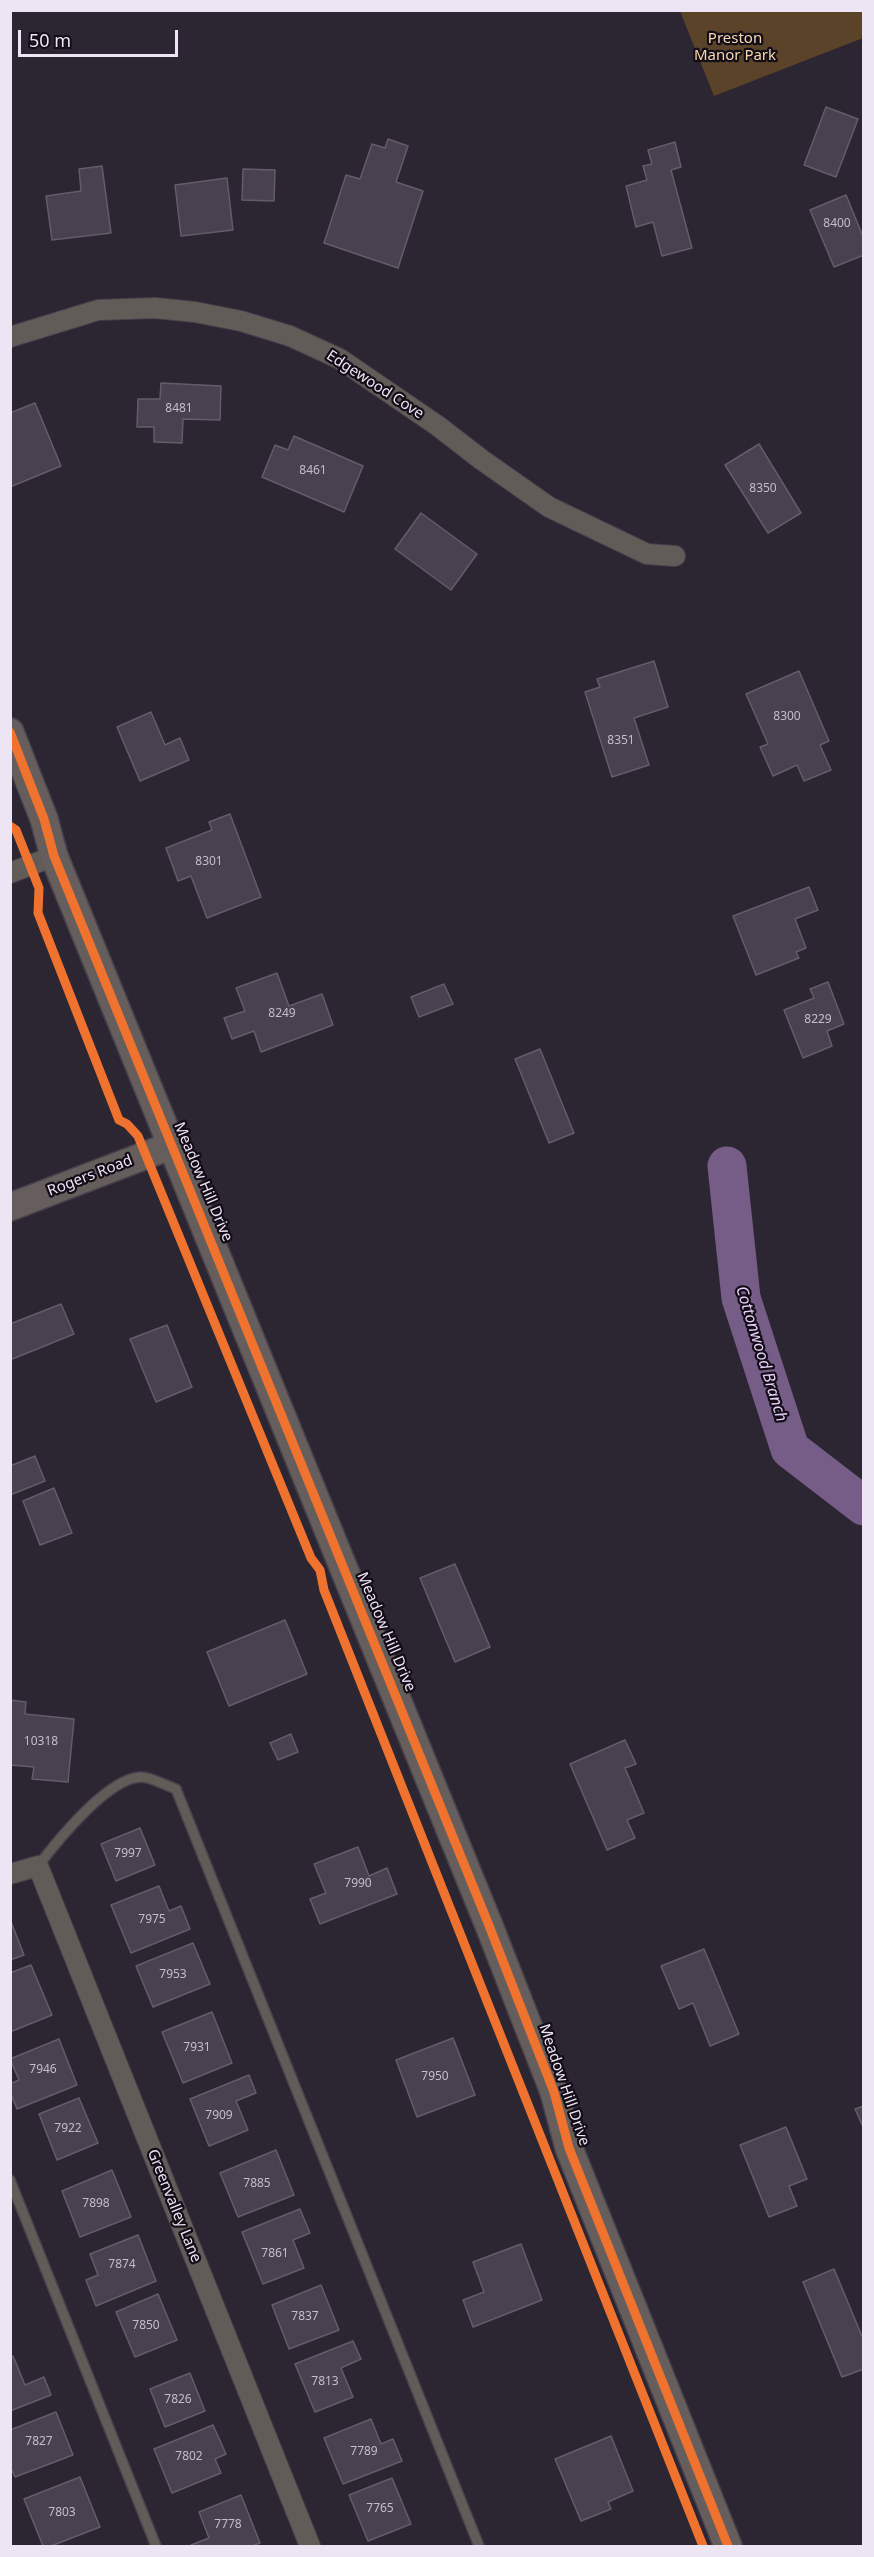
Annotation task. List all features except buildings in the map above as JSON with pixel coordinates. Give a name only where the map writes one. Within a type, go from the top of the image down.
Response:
[{"type":"street","name":"Edgewood Cove","points":[[10,336],[98,310],[155,308],[195,312],[241,321],[291,336],[340,358],[549,507],[647,554],[675,556]]},
{"type":"street","name":"Meadow Hill Drive","points":[[10,732],[44,819],[54,856],[170,1146],[267,1376],[488,1923],[554,2092],[569,2148],[728,2547]]},
{"type":"street","points":[[10,873],[54,856]]},
{"type":"street","name":"Rogers Road","points":[[10,1207],[170,1146]]},
{"type":"street","points":[[10,1874],[38,1866]]},
{"type":"street","name":"Greenvalley Lane","points":[[38,1866],[310,2547]]},
{"type":"lane","points":[[38,1866],[61,1836],[113,1787],[142,1777],[176,1790],[479,2547]]},
{"type":"lane","points":[[10,2180],[156,2547]]},
{"type":"green space","name":"Preston Manor Park","points":[[680,11],[863,11],[863,38],[714,96]]},
{"type":"waterway","name":"Cottonwood Branch","points":[[727,1166],[741,1298],[790,1449],[864,1506]]},
{"type":"cycle path","points":[[10,732],[44,819],[54,856],[488,1923],[554,2092],[569,2148],[728,2546]]},
{"type":"cycle path","points":[[10,826],[16,830],[39,888],[38,913],[119,1120],[127,1124],[138,1136],[311,1558],[320,1570],[324,1590],[703,2546]]}]
